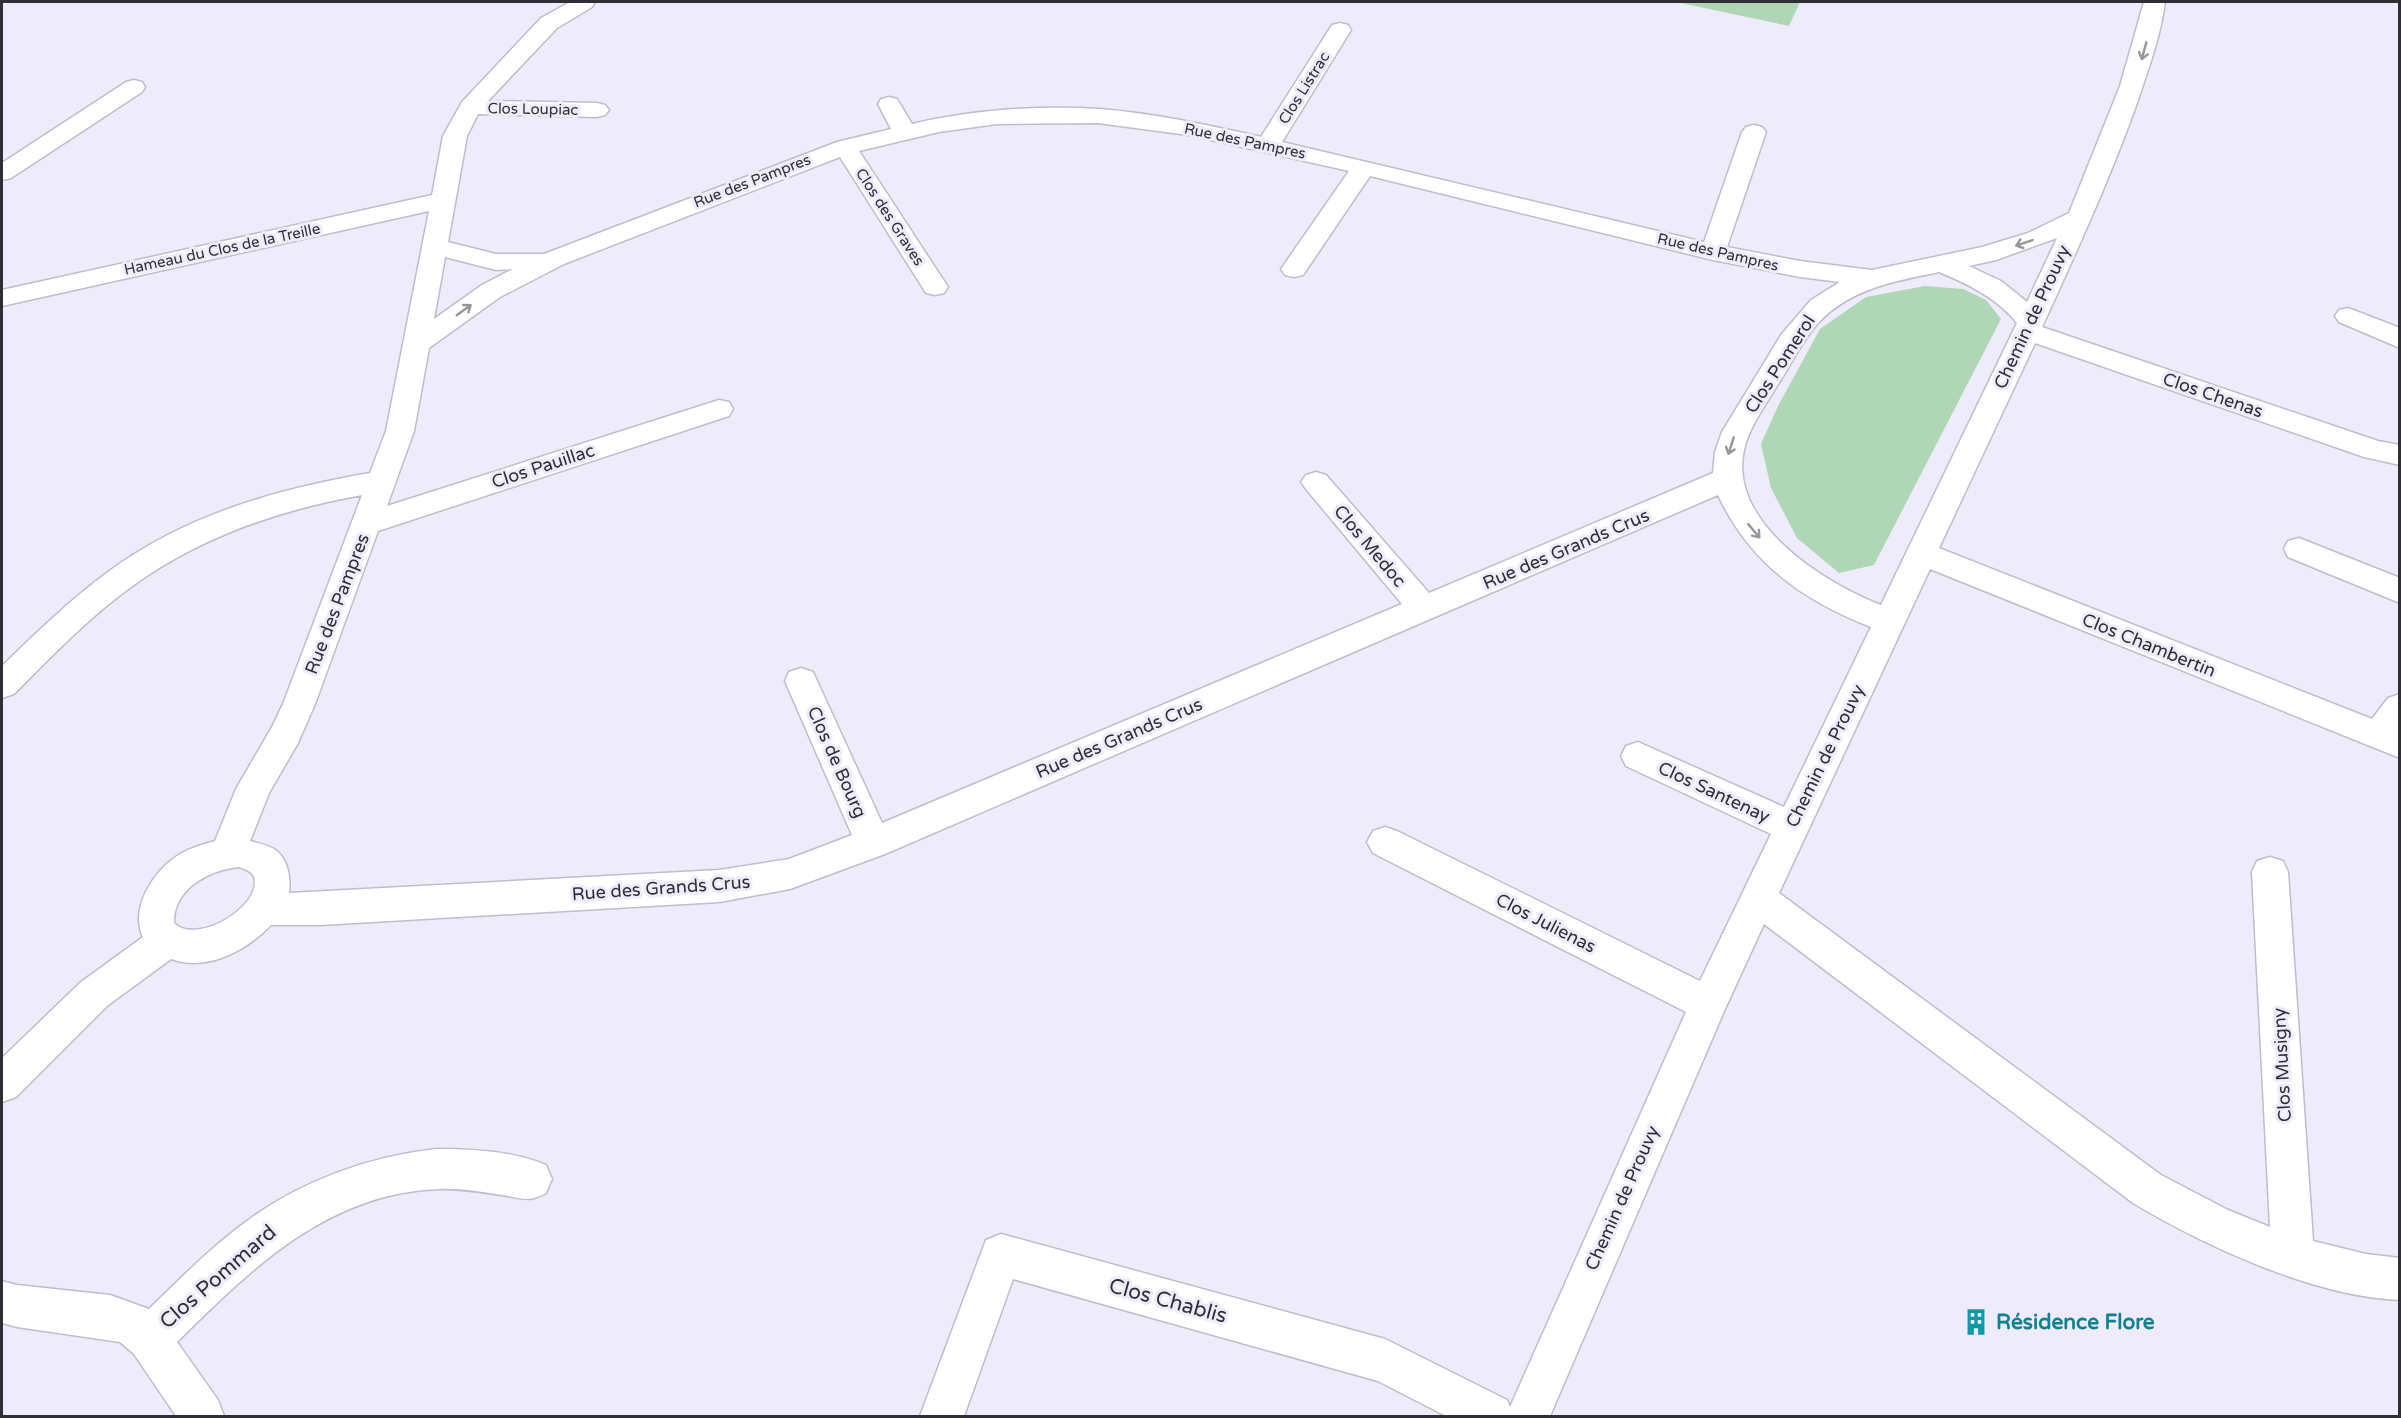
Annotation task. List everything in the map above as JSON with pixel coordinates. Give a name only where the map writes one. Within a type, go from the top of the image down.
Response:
[{"type":"street","name":"Rue des Pampres","points":[[228,853],[253,789],[286,733],[298,704],[368,523],[400,431],[455,136],[470,107],[552,12],[584,2]]},
{"type":"street","name":"Chemin de Prouvy","points":[[1528,1416],[1708,1004],[2029,326],[2077,218],[2128,99],[2144,52],[2155,2]]},
{"type":"street","name":"Clos Listrac","points":[[1268,145],[1340,30]]},
{"type":"street","points":[[2,173],[134,87]]},
{"type":"street","points":[[889,105],[904,132]]},
{"type":"street","name":"Clos Loupiac","points":[[470,107],[597,110]]},
{"type":"street","name":"Rue des Pampres","points":[[417,344],[491,291],[555,258],[845,147],[904,132],[997,117],[1098,116],[1178,126],[1364,167],[1713,252],[1800,269],[1872,278],[1987,254],[2037,238],[2077,218]]},
{"type":"street","points":[[1713,252],[1754,132]]},
{"type":"street","name":"Clos des Graves","points":[[845,147],[935,287]]},
{"type":"street","points":[[1294,269],[1364,167]]},
{"type":"street","name":"Hameau du Clos de la Treille","points":[[2,297],[443,200]]},
{"type":"street","name":"Rue des Pampres","points":[[435,247],[496,262],[555,258]]},
{"type":"street","points":[[1943,264],[1974,277],[2004,295],[2024,313],[2029,326]]},
{"type":"street","name":"Clos Pomerol","points":[[1727,479],[1726,464],[1734,436],[1805,319],[1833,296],[1872,278]]},
{"type":"street","points":[[2348,316],[2400,339]]},
{"type":"street","name":"Clos Chenas","points":[[2029,326],[2374,450],[2400,455]]},
{"type":"street","name":"Clos Pauillac","points":[[368,523],[718,409]]},
{"type":"street","points":[[1727,479],[1746,521],[1782,562],[1823,592],[1888,621]]},
{"type":"street","name":"Rue des Grands Crus","points":[[264,909],[321,909],[719,886],[790,874],[873,843],[1727,479]]},
{"type":"street","points":[[2,685],[94,599],[176,542],[209,526],[269,504],[383,481]]},
{"type":"street","name":"Clos Medoc","points":[[1316,482],[1424,609]]},
{"type":"street","points":[[2299,549],[2400,591]]},
{"type":"street","name":"Clos Chambertin","points":[[1920,553],[2389,741],[2400,707]]},
{"type":"street","name":"Clos de Bourg","points":[[801,681],[873,843]]},
{"type":"street","name":"Clos Santenay","points":[[1638,756],[1791,827]]},
{"type":"street","name":"Clos Julienas","points":[[1384,842],[1708,1004]]},
{"type":"street","points":[[238,852],[256,857],[268,867],[272,874],[272,890],[264,909],[248,926],[216,944],[205,947],[183,947],[167,940],[161,935],[156,920],[156,912],[163,894],[177,877],[196,863],[228,853],[238,852]]},
{"type":"street","name":"Clos Musigny","points":[[2270,872],[2293,1257]]},
{"type":"street","points":[[1757,898],[2147,1189],[2187,1213],[2227,1232],[2293,1257],[2378,1277],[2400,1279]]},
{"type":"street","points":[[2,1084],[94,994],[167,940]]},
{"type":"street","name":"Clos Pommard","points":[[149,1339],[248,1247],[279,1223],[322,1201],[399,1175],[436,1169],[465,1170],[532,1179]]},
{"type":"street","name":"Clos Chablis","points":[[942,1416],[1001,1255],[1385,1361],[1491,1416]]},
{"type":"street","name":"Clos Pommard","points":[[2,1302],[16,1306],[111,1317],[133,1324],[149,1339],[202,1416]]},
{"type":"green space","points":[[1676,2],[1800,2],[1789,26]]},
{"type":"green space","points":[[1925,286],[1963,289],[1986,300],[2001,319],[1874,565],[1839,573],[1797,538],[1771,488],[1761,444],[1778,406],[1820,329],[1866,297]]},
{"type":"place","name":"Résidence Flore","points":[[1976,1322]]}]
